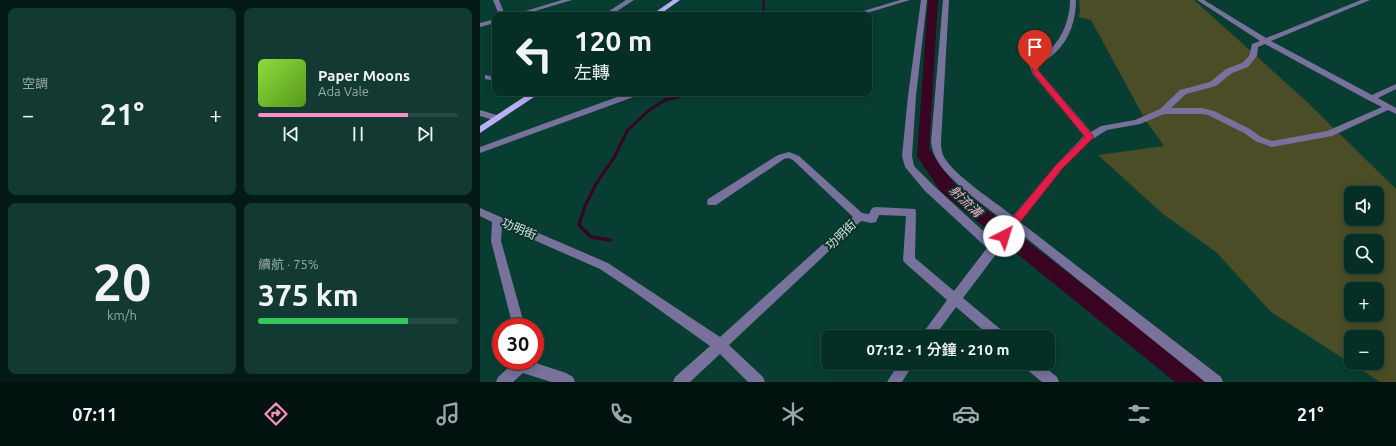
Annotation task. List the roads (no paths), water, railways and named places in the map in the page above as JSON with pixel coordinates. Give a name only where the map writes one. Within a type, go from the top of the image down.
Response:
[{"type":"main road","points":[[659,12],[677,0]]},
{"type":"main road","points":[[480,130],[531,96]]},
{"type":"street","points":[[496,0],[501,12]]},
{"type":"street","points":[[526,12],[569,0]]},
{"type":"street","points":[[611,12],[631,0]]},
{"type":"street","points":[[864,12],[907,0]]},
{"type":"street","points":[[924,0],[908,132],[907,156],[910,167],[929,188],[995,246]]},
{"type":"street","points":[[946,0],[936,142],[938,156],[943,164],[956,177],[1013,225],[1216,382]]},
{"type":"street","points":[[1073,0],[1073,16],[1054,50],[1034,66],[1035,71],[1090,137]]},
{"type":"street","points":[[1200,0],[1265,41],[1393,109]]},
{"type":"street","points":[[931,330],[995,246],[1059,167],[1090,137],[1104,128],[1137,122],[1162,110],[1183,92],[1213,84],[1229,71],[1245,64],[1253,56],[1256,46],[1265,41],[1367,0]]},
{"type":"street","points":[[480,25],[492,21]]},
{"type":"street","points":[[1371,98],[1396,86]]},
{"type":"street","points":[[480,150],[628,96]]},
{"type":"street","points":[[1162,110],[1211,113],[1247,131],[1258,139],[1272,144],[1330,134],[1393,109]]},
{"type":"street","points":[[480,113],[498,118]]},
{"type":"street","name":"功明街","points":[[680,382],[859,217],[796,158],[788,155],[782,157],[712,202]]},
{"type":"street","points":[[859,217],[872,218],[876,211],[911,212],[909,260],[992,330]]},
{"type":"street","name":"功明街","points":[[480,212],[604,266],[637,287],[720,345],[758,382]]},
{"type":"street","points":[[497,219],[496,241],[517,318]]},
{"type":"street","points":[[503,382],[516,370]]},
{"type":"street","points":[[538,370],[568,382]]},
{"type":"street","points":[[894,382],[902,370]]},
{"type":"street","points":[[1038,370],[1052,382]]},
{"type":"water","name":"射流溝","points":[[928,0],[938,0],[929,149],[956,186],[1209,382],[1175,382],[941,192],[917,156]]},
{"type":"waterway","points":[[763,12],[764,0]]},
{"type":"waterway","points":[[676,98],[681,96]]},
{"type":"waterway","points":[[580,222],[585,206],[597,182],[614,158],[627,131],[648,111],[665,100],[676,98]]},
{"type":"waterway","points":[[580,221],[579,225],[591,237],[610,240]]}]
